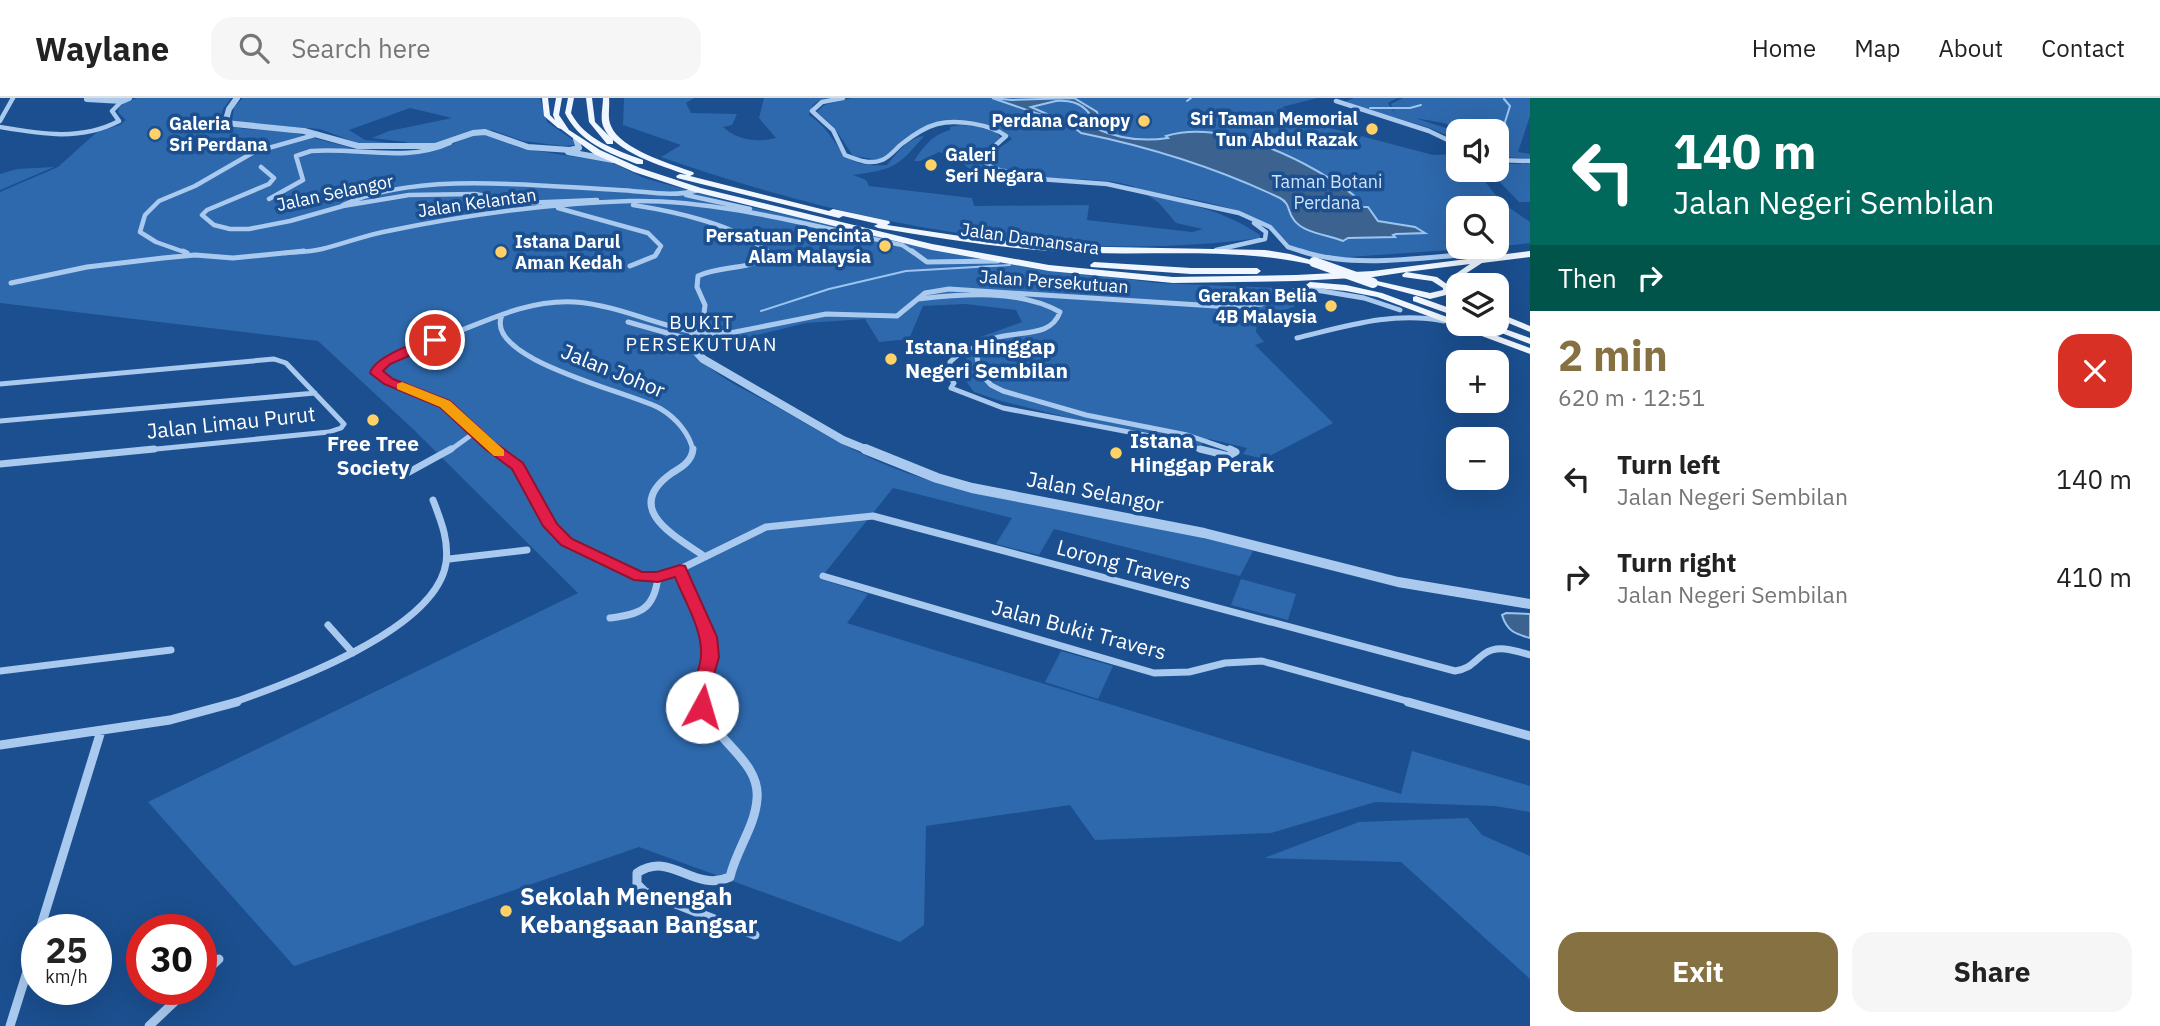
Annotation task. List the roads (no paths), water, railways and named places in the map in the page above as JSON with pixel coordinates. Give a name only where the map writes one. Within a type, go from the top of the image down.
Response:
[{"type":"main road","points":[[545,98],[547,116],[566,131]]},
{"type":"main road","points":[[559,98],[556,115],[566,131]]},
{"type":"main road","name":"Jalan Damansara","points":[[571,98],[568,113],[573,123],[607,148],[676,175],[878,226],[1014,255],[1110,266],[1191,271],[1350,269],[1446,258]]},
{"type":"main road","points":[[589,98],[595,127],[617,147],[671,170],[768,199]]},
{"type":"main road","points":[[607,98],[607,128],[615,138],[667,165],[713,181],[962,240]]},
{"type":"main road","name":"Jalan Damansara","points":[[566,131],[613,160],[698,190],[932,247],[1009,262],[1137,277],[1372,284],[1530,255]]},
{"type":"main road","points":[[878,226],[1040,249],[1273,252],[1314,262],[1446,310]]},
{"type":"main road","name":"Jalan Damansara","points":[[1509,250],[1530,248]]},
{"type":"main road","points":[[1461,273],[1478,263],[1530,255]]},
{"type":"main road","points":[[1137,277],[1212,284],[1317,285],[1372,284],[1426,277],[1439,281],[1448,289],[1439,296],[1402,291]]},
{"type":"main road","points":[[1372,284],[1446,305]]},
{"type":"main road","points":[[1372,284],[1446,321]]},
{"type":"main road","points":[[1509,321],[1530,331]]},
{"type":"main road","points":[[1509,325],[1530,331]]},
{"type":"main road","points":[[1509,333],[1530,341]]},
{"type":"main road","points":[[1488,336],[1530,351]]},
{"type":"street","points":[[13,98],[0,124],[59,134],[99,130],[120,121],[112,111],[125,100]]},
{"type":"street","points":[[85,98],[125,100]]},
{"type":"street","points":[[85,98],[125,100]]},
{"type":"street","name":"Jalan Damansara","points":[[237,98],[229,109],[225,122],[318,134],[358,146],[426,147],[485,132],[517,144],[613,160]]},
{"type":"street","points":[[843,98],[821,102],[812,111],[833,130],[845,155],[860,162],[884,160],[904,142],[936,124],[965,124],[1003,132],[1006,136],[980,159],[995,169],[1039,179],[1107,184],[1226,209],[1270,228],[1288,247],[1325,258],[1359,260],[1446,255]]},
{"type":"street","points":[[1343,98],[1336,101],[1367,113],[1431,131],[1446,139]]},
{"type":"street","points":[[195,255],[168,248],[140,232],[141,222],[153,205],[254,152],[318,134]]},
{"type":"street","name":"Jalan Damansara","points":[[546,149],[574,149],[580,145],[576,139]]},
{"type":"street","points":[[269,200],[303,180],[296,156],[303,152],[321,150],[410,154],[439,149],[450,143]]},
{"type":"street","points":[[1509,161],[1530,162]]},
{"type":"street","name":"Jalan Selangor","points":[[261,167],[274,178],[269,184],[207,209],[202,215],[209,224],[223,229],[250,229],[383,198],[444,193],[478,194],[512,202],[564,199],[616,202],[702,221],[755,242],[770,255],[760,262],[716,268],[698,276],[696,285],[705,307],[694,349],[703,359],[800,416],[881,457],[972,488],[1204,533],[1398,582],[1530,604]]},
{"type":"street","points":[[342,206],[363,195],[441,184],[627,190],[686,195],[756,210],[772,217]]},
{"type":"street","points":[[686,195],[698,190]]},
{"type":"street","name":"Jalan Kelantan","points":[[11,283],[88,267],[195,255],[233,258],[320,250],[404,227],[554,206],[616,202],[672,202],[772,217],[902,245],[922,260],[1009,262]]},
{"type":"street","points":[[554,206],[648,233],[661,246],[655,256],[630,266]]},
{"type":"street","points":[[1216,250],[1253,243],[1267,237],[1266,232],[1259,226],[1226,209]]},
{"type":"street","points":[[932,247],[948,256],[942,262]]},
{"type":"street","points":[[1372,284],[1395,303],[1400,312]]},
{"type":"street","name":"Jalan Persekutuan","points":[[699,334],[735,332],[825,314],[891,317],[904,313],[925,293],[958,289],[1231,307],[1262,304],[1296,290],[1310,289],[1357,296],[1400,312]]},
{"type":"street","points":[[918,299],[948,295],[1010,299],[1045,303],[1060,312],[1059,322],[1054,326],[1039,331],[992,337],[981,345],[960,353],[950,362],[950,377],[954,383],[951,388],[1003,408],[1166,439],[1221,455],[1229,456],[1236,452],[1187,436],[1084,415],[1005,392],[982,378],[977,359],[981,345]]},
{"type":"street","points":[[699,334],[593,304],[576,302],[533,305],[409,349],[386,361],[376,370],[379,376],[389,382],[445,404],[462,418],[474,433],[518,466],[551,526],[566,542],[639,577],[658,577],[680,570],[704,556]]},
{"type":"street","points":[[1297,338],[1400,312],[1446,322]]},
{"type":"street","name":"Jalan Johor","points":[[502,315],[498,324],[500,332],[521,350],[580,380],[657,405],[680,424],[693,444],[691,458],[662,481],[652,492],[649,503],[659,524],[704,556]]},
{"type":"street","points":[[628,322],[699,334]]},
{"type":"street","name":"Jalan Limau Purut","points":[[0,384],[274,359],[286,363],[343,420],[341,428],[303,434],[0,464]]},
{"type":"street","points":[[0,421],[315,393]]},
{"type":"street","points":[[400,477],[437,459],[474,433]]},
{"type":"street","points":[[0,745],[197,714],[266,690],[353,653],[402,624],[427,603],[449,559],[444,520],[433,500]]},
{"type":"street","name":"Lorong Travers","points":[[704,556],[766,527],[873,516],[1455,671],[1474,667],[1490,651],[1505,650],[1530,655]]},
{"type":"street","points":[[449,559],[527,550]]},
{"type":"street","points":[[680,570],[708,637],[710,657],[703,682],[702,707],[757,782],[757,808],[733,859],[730,877],[721,883],[709,884],[655,862],[645,865],[637,873],[637,884],[645,892],[755,935]]},
{"type":"street","name":"Jalan Bukit Travers","points":[[823,576],[1154,673],[1189,672],[1243,661],[1262,661],[1530,736]]},
{"type":"street","points":[[610,618],[622,620],[644,611],[657,594],[658,577]]},
{"type":"street","points":[[328,625],[353,653]]},
{"type":"street","points":[[0,671],[171,650]]},
{"type":"street","points":[[45,914],[101,731]]},
{"type":"street","points":[[10,1026],[21,991]]},
{"type":"street","points":[[149,1026],[171,1005]]},
{"type":"waterway","points":[[1187,101],[1191,98]]},
{"type":"waterway","points":[[1504,99],[1510,106],[1506,119]]},
{"type":"waterway","points":[[1370,108],[1410,108],[1421,105]]},
{"type":"waterway","points":[[761,311],[829,289],[906,271],[1010,265]]},
{"type":"place","name":"Perdana Canopy","points":[[1144,121]]},
{"type":"place","name":"Sri Taman Memorial Tun Abdul Razak","points":[[1372,129]]},
{"type":"place","name":"Galeria Sri Perdana","points":[[155,134]]},
{"type":"place","name":"Galeri Seri Negara","points":[[931,165]]},
{"type":"place","name":"Persatuan Pencinta Alam Malaysia","points":[[885,246]]},
{"type":"place","name":"Istana Darul Aman Kedah","points":[[501,252]]},
{"type":"place","name":"Gerakan Belia 4B Malaysia","points":[[1331,306]]},
{"type":"place","name":"Istana Hinggap Negeri Sembilan","points":[[891,359]]},
{"type":"place","name":"Free Tree Society","points":[[373,420]]},
{"type":"place","name":"Istana Hinggap Perak","points":[[1116,453]]},
{"type":"place","name":"Sekolah Menengah Kebangsaan Bangsar","points":[[506,911]]},
{"type":"district","name":"BUKIT PERSEKUTUAN","points":[[702,333]]},
{"type":"park label","name":"Taman Botani Perdana","points":[[1327,192]]}]
